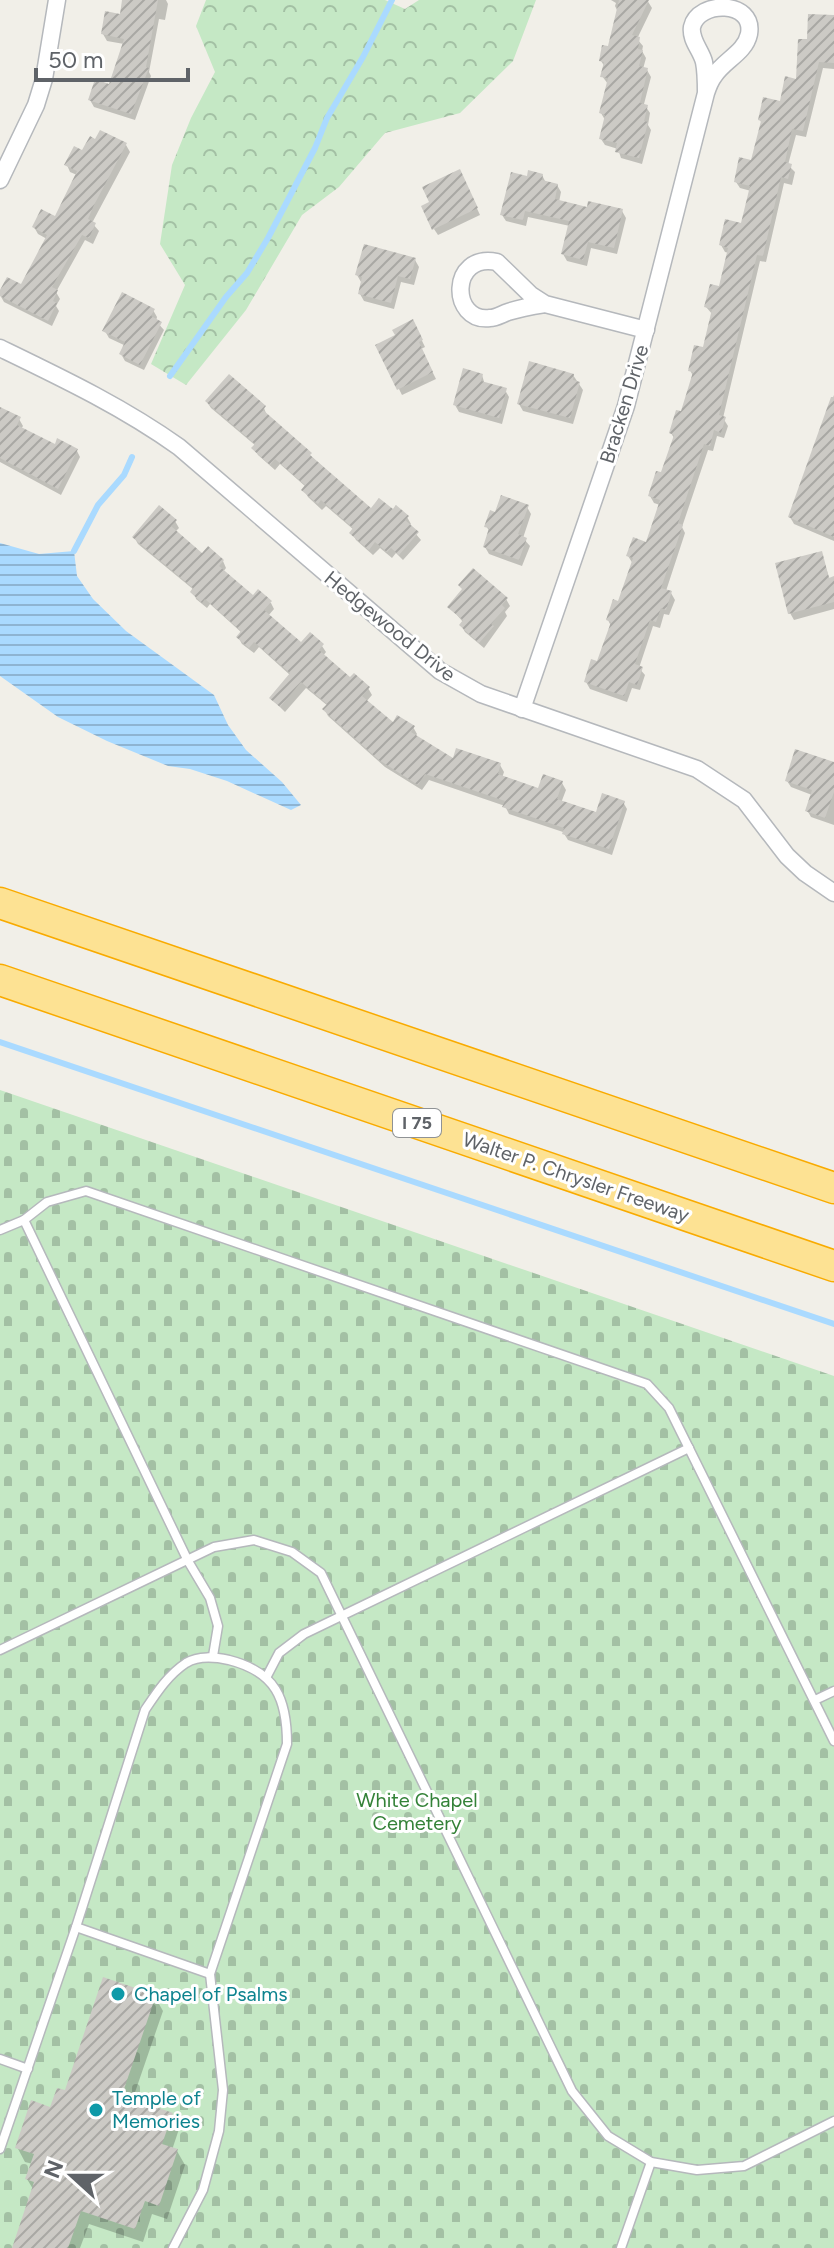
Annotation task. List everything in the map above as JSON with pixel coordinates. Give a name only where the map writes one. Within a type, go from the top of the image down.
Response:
[{"type":"highway","points":[[0,903],[834,1188]]},
{"type":"highway","name":"Walter P. Chrysler Freeway","points":[[0,980],[834,1266]]},
{"type":"street","points":[[0,180],[36,105],[44,79],[57,0]]},
{"type":"street","name":"Bracken Drive","points":[[522,709],[626,406],[706,93],[713,76],[743,47],[749,34],[742,12],[726,3],[717,3],[702,10],[692,27],[692,37],[705,67],[706,93]]},
{"type":"street","points":[[545,304],[482,318],[468,311],[460,286],[471,266],[488,261],[503,266],[531,295],[545,304],[646,330]]},
{"type":"street","name":"Hedgewood Drive","points":[[0,348],[91,392],[155,429],[440,671],[481,694],[647,750],[709,776],[744,800],[787,856],[834,893]]},
{"type":"lane","points":[[0,1230],[24,1220],[47,1202],[86,1191],[647,1384],[669,1408],[834,1741]]},
{"type":"lane","points":[[24,1220],[188,1561],[210,1598],[218,1626],[213,1656]]},
{"type":"lane","points":[[267,1676],[279,1653],[304,1634],[689,1448]]},
{"type":"lane","points":[[0,1650],[214,1547],[254,1540],[292,1552],[321,1573],[572,2091],[608,2136],[651,2162],[697,2170],[744,2166],[834,2121]]},
{"type":"lane","points":[[0,2149],[76,1927],[145,1710],[162,1683],[189,1661],[213,1656],[242,1663],[267,1676],[287,1714],[287,1744],[210,1974],[223,2090],[219,2131],[203,2190],[173,2248]]},
{"type":"lane","points":[[815,1700],[834,1691]]},
{"type":"lane","points":[[76,1927],[210,1974]]},
{"type":"lane","points":[[0,2059],[28,2069]]},
{"type":"lane","points":[[621,2248],[651,2162]]},
{"type":"green space","points":[[206,0],[385,0],[405,9],[419,0],[536,0],[513,61],[460,113],[385,133],[339,187],[302,215],[246,310],[186,385],[151,364],[185,285],[160,244],[172,165],[191,118],[215,72],[196,26]]},
{"type":"green space","name":"White Chapel Cemetery","points":[[0,1090],[834,1376],[834,2248],[0,2248]]},
{"type":"water","points":[[0,543],[39,554],[74,551],[77,576],[93,599],[126,631],[214,695],[228,725],[246,750],[282,782],[301,805],[291,810],[227,781],[190,769],[168,766],[107,741],[58,717],[0,676]]},
{"type":"building","points":[[122,0],[158,0],[146,67],[149,68],[131,114],[88,100],[95,79],[109,84],[124,39],[101,34],[105,11],[120,14]]},
{"type":"building","points":[[619,0],[649,0],[632,35],[640,37],[638,49],[643,50],[639,66],[648,68],[640,103],[648,105],[644,121],[648,122],[639,158],[615,152],[617,143],[599,139],[605,115],[599,113],[608,78],[600,77],[604,62],[599,61],[602,45],[608,46]]},
{"type":"building","points":[[808,14],[834,15],[834,63],[819,62],[803,131],[792,129],[785,162],[792,164],[788,179],[781,177],[763,256],[757,255],[719,415],[726,417],[721,433],[714,430],[710,446],[704,444],[678,523],[683,525],[661,588],[672,591],[666,610],[661,608],[656,622],[650,620],[635,664],[643,667],[637,685],[629,682],[624,696],[584,682],[591,659],[597,661],[611,622],[606,620],[613,599],[618,601],[633,558],[626,556],[633,537],[646,542],[660,500],[648,496],[656,471],[661,472],[674,435],[669,433],[676,410],[681,411],[693,372],[688,371],[694,345],[703,347],[712,309],[704,307],[710,284],[719,286],[728,248],[719,245],[725,219],[741,223],[750,186],[734,182],[739,157],[751,160],[761,121],[758,120],[763,97],[780,101],[785,76],[796,79],[798,39],[807,39]]},
{"type":"building","points":[[100,130],[127,143],[88,219],[96,223],[89,238],[82,235],[52,287],[58,290],[53,301],[57,303],[48,321],[0,296],[0,290],[7,277],[21,284],[47,235],[32,227],[41,209],[55,216],[77,171],[64,165],[74,146],[82,150],[90,136],[95,139]]},
{"type":"building","points":[[460,169],[478,208],[432,230],[421,206],[429,202],[422,187]]},
{"type":"building","points":[[528,170],[543,174],[542,180],[558,184],[555,199],[587,207],[588,201],[623,209],[614,248],[588,242],[583,260],[561,254],[569,221],[525,211],[523,220],[500,215],[511,172],[527,176]]},
{"type":"building","points":[[364,244],[416,258],[410,279],[398,276],[391,303],[358,294],[362,277],[355,275]]},
{"type":"building","points":[[122,292],[155,309],[151,316],[162,322],[140,365],[119,354],[125,342],[102,331]]},
{"type":"building","points":[[413,319],[423,340],[419,342],[433,372],[397,390],[375,345],[395,335],[392,330]]},
{"type":"building","points":[[529,361],[574,374],[573,380],[580,382],[570,418],[517,404]]},
{"type":"building","points":[[463,368],[483,374],[481,381],[507,388],[499,418],[453,405]]},
{"type":"building","points":[[229,374],[266,406],[263,410],[312,453],[310,455],[371,508],[379,498],[393,509],[396,505],[409,516],[405,520],[419,532],[399,555],[391,548],[387,552],[375,542],[369,550],[349,533],[353,528],[321,500],[318,504],[301,490],[305,485],[275,459],[270,465],[251,448],[255,444],[205,401]]},
{"type":"building","points":[[831,397],[834,397],[834,537],[788,517]]},
{"type":"building","points":[[0,407],[21,417],[17,425],[55,444],[57,438],[78,449],[58,489],[0,458]]},
{"type":"building","points":[[501,495],[529,505],[518,534],[527,538],[519,560],[483,547],[489,528],[484,527],[490,510],[495,512]]},
{"type":"building","points":[[159,505],[177,520],[171,526],[202,553],[208,546],[224,560],[219,566],[253,595],[258,589],[272,601],[264,610],[301,642],[310,632],[324,644],[319,650],[350,677],[354,673],[370,687],[362,696],[393,722],[397,715],[415,726],[411,732],[453,758],[456,748],[501,763],[498,774],[538,788],[543,774],[563,781],[557,799],[596,812],[602,793],[625,801],[609,849],[562,834],[564,828],[502,807],[505,801],[425,774],[418,785],[379,760],[322,709],[327,704],[301,682],[280,707],[269,698],[290,673],[254,642],[249,648],[236,637],[241,631],[205,599],[202,603],[190,592],[193,588],[132,537]]},
{"type":"building","points":[[822,551],[829,578],[834,576],[834,602],[788,614],[775,563]]},
{"type":"building","points":[[473,568],[508,598],[502,605],[505,608],[491,624],[494,626],[479,643],[459,625],[463,620],[447,607],[462,589],[458,585]]},
{"type":"building","points":[[795,749],[834,762],[834,792],[825,818],[805,811],[812,790],[785,781]]},
{"type":"building","name":"Temple of Memories","points":[[103,1977],[156,1995],[122,2095],[173,2113],[162,2144],[178,2149],[159,2206],[145,2201],[135,2229],[81,2211],[68,2248],[12,2248],[34,2182],[25,2179],[34,2154],[15,2148],[31,2100],[50,2107],[57,2088],[65,2090]]},
{"type":"waterway","points":[[170,376],[226,297],[247,273],[268,238],[315,148],[327,118],[392,0]]},
{"type":"waterway","points":[[74,551],[98,505],[124,475],[132,457]]},
{"type":"waterway","points":[[0,1042],[834,1324]]},
{"type":"place","name":"Chapel of Psalms","points":[[118,1994]]},
{"type":"place","name":"Temple of Memories","points":[[96,2110]]}]
